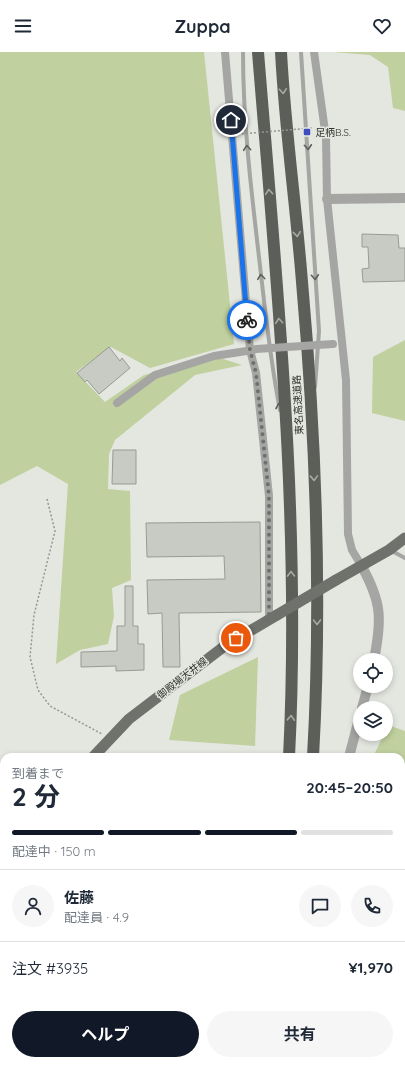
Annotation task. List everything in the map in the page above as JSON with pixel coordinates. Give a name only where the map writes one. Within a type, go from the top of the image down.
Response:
[{"type":"highway","name":"東名高速道路","points":[[258,52],[289,458],[293,646],[289,753]]},
{"type":"highway","name":"東名高速道路","points":[[281,52],[302,281],[312,439],[317,629],[313,753]]},
{"type":"main road","name":"御殿場大井線","points":[[97,753],[129,719],[226,645],[389,550],[405,538]]},
{"type":"street","points":[[225,52],[253,350],[269,496],[273,617]]},
{"type":"street","points":[[314,52],[326,138],[327,199],[346,380],[348,534],[352,550],[360,566],[371,582],[377,599],[379,625],[375,653]]},
{"type":"street","points":[[327,199],[405,198]]},
{"type":"street","points":[[116,403],[155,375],[214,356],[253,350],[343,344]]},
{"type":"street","points":[[350,753],[353,741]]},
{"type":"lane","points":[[243,52],[243,96],[252,203],[272,366],[289,458]]},
{"type":"lane","points":[[301,52],[311,185],[312,241],[319,331],[312,439]]},
{"type":"lane","points":[[389,550],[405,558]]},
{"type":"path","points":[[240,124],[240,134],[312,128]]},
{"type":"path","points":[[47,499],[55,531],[34,615],[30,657],[38,690],[50,706],[110,739]]},
{"type":"green space","points":[[0,52],[204,52],[234,344],[150,368],[111,347],[76,372],[105,402],[144,375],[214,356],[242,365],[195,375],[115,440],[109,454],[108,489],[130,491],[131,580],[112,588],[114,616],[108,644],[80,650],[56,664],[68,484],[37,466],[0,485]]},
{"type":"green space","points":[[333,52],[405,52],[405,111],[393,108],[388,67],[370,55]]},
{"type":"green space","points":[[405,340],[405,421],[372,413],[373,357]]},
{"type":"green space","points":[[258,657],[255,746],[169,740],[180,695]]},
{"type":"green space","points":[[393,727],[405,731],[405,753],[375,753],[381,741],[393,741]]},
{"type":"building","points":[[362,234],[398,235],[399,248],[405,248],[405,281],[363,282],[362,269],[369,268],[368,247],[362,247]]},
{"type":"building","points":[[109,347],[120,361],[122,358],[130,368],[99,394],[87,380],[85,382],[77,373]]},
{"type":"building","points":[[113,450],[136,450],[136,484],[112,484]]},
{"type":"building","points":[[260,522],[261,612],[179,613],[180,667],[163,667],[162,613],[148,614],[147,580],[225,579],[224,556],[147,557],[146,523]]},
{"type":"building","points":[[125,586],[133,586],[133,626],[138,626],[138,644],[144,644],[144,670],[116,671],[116,666],[81,667],[81,652],[117,651],[117,626],[125,626]]},
{"type":"way so far","points":[[236,638],[269,619],[269,496],[256,373],[250,350],[247,320]]},
{"type":"place","name":"足柄B.S.","points":[[307,132]]},
{"type":"route","points":[[231,120],[247,320]]}]
